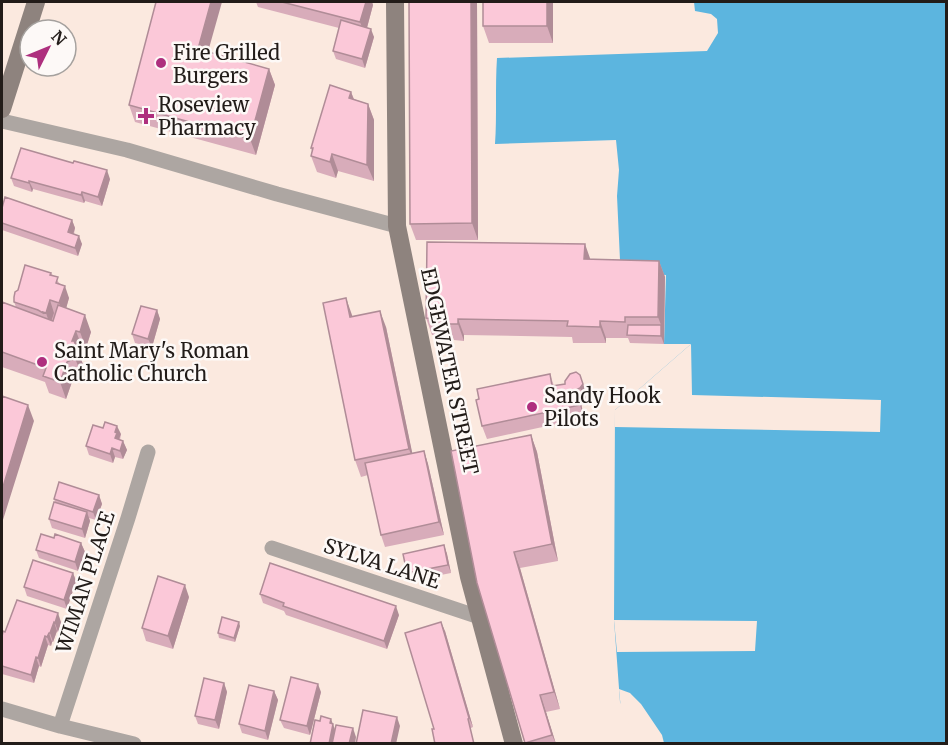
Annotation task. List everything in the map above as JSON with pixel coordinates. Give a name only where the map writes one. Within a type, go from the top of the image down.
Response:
[{"type":"street","points":[[2,109],[36,2]]},
{"type":"street","name":"EDGEWATER STREET","points":[[395,2],[397,226],[462,542],[479,617],[514,744]]},
{"type":"street","points":[[2,121],[127,150],[397,226]]},
{"type":"street","name":"WIMAN PLACE","points":[[60,726],[148,452]]},
{"type":"street","name":"SYLVA LANE","points":[[272,548],[479,617]]},
{"type":"street","points":[[2,709],[134,744]]},
{"type":"water","points":[[694,2],[946,2],[946,743],[641,743],[620,702],[614,620],[615,410],[691,344],[664,344],[666,275],[637,273],[636,260],[620,260],[617,196],[619,170],[616,140],[495,144],[497,58],[707,51],[718,33],[717,19],[711,14],[695,11]]},
{"type":"pier","points":[[691,344],[692,395],[881,400],[880,432],[615,427],[615,410]]},
{"type":"pier","points":[[614,620],[757,621],[755,651],[617,652]]},
{"type":"pier","points":[[619,689],[630,693],[641,704],[662,735],[664,743],[637,744],[633,730],[621,710]]},
{"type":"building","points":[[156,2],[211,2],[198,49],[269,69],[250,139],[129,105]]},
{"type":"building","points":[[282,2],[366,2],[360,22]]},
{"type":"building","points":[[409,2],[471,2],[472,223],[410,224]]},
{"type":"building","points":[[483,2],[547,2],[547,26],[483,26]]},
{"type":"building","points":[[341,20],[371,29],[362,59],[333,51]]},
{"type":"building","points":[[330,85],[351,92],[349,98],[368,104],[367,165],[332,154],[330,162],[311,156],[313,148],[311,148]]},
{"type":"building","points":[[21,148],[107,170],[98,197],[11,178]]},
{"type":"building","points":[[5,197],[72,220],[68,232],[79,236],[75,248],[2,223]]},
{"type":"building","points":[[427,242],[585,244],[584,259],[659,261],[658,317],[625,317],[625,322],[600,321],[600,327],[567,326],[568,321],[458,319],[458,324],[448,324],[448,319],[426,318]]},
{"type":"building","points":[[25,265],[51,273],[50,275],[58,277],[56,283],[65,286],[59,303],[50,300],[46,313],[14,302],[15,292],[18,290]]},
{"type":"building","points":[[346,298],[350,317],[380,311],[409,449],[355,460],[323,303]]},
{"type":"building","name":"Saint Mary's Roman Catholic Church","points":[[2,302],[53,321],[58,305],[85,315],[80,332],[76,331],[72,341],[78,350],[75,358],[67,362],[60,382],[43,376],[46,368],[2,352]]},
{"type":"building","points":[[141,306],[157,310],[148,339],[132,334]]},
{"type":"building","points":[[628,325],[661,325],[661,336],[627,335]]},
{"type":"building","points":[[576,372],[580,375],[583,384],[576,390],[580,405],[482,426],[476,400],[479,399],[477,389],[550,374],[552,386],[565,384],[570,374]]},
{"type":"building","points":[[2,396],[28,405],[2,490]]},
{"type":"building","points":[[105,422],[117,426],[115,438],[123,441],[120,451],[112,448],[110,454],[86,446],[93,425],[103,428]]},
{"type":"building","points":[[531,435],[552,544],[514,552],[554,692],[540,695],[552,735],[525,743],[477,583],[451,451]]},
{"type":"building","points":[[424,451],[439,522],[381,535],[365,463]]},
{"type":"building","points":[[59,482],[99,495],[93,512],[54,499]]},
{"type":"building","points":[[54,502],[87,512],[82,529],[49,519]]},
{"type":"building","points":[[41,534],[54,538],[55,534],[81,543],[75,562],[36,550]]},
{"type":"building","points":[[444,545],[448,565],[407,573],[403,554]]},
{"type":"building","points":[[33,560],[73,573],[64,600],[24,587]]},
{"type":"building","points":[[270,563],[396,606],[384,641],[283,606],[284,603],[260,594]]},
{"type":"building","points":[[158,576],[185,585],[168,636],[142,628]]},
{"type":"building","points":[[17,600],[58,613],[50,633],[47,637],[45,636],[31,675],[2,666],[3,631],[5,632]]},
{"type":"building","points":[[222,617],[239,622],[234,638],[218,633]]},
{"type":"building","points":[[441,622],[469,718],[474,744],[435,744],[432,729],[434,729],[405,633]]},
{"type":"building","points":[[291,677],[318,684],[307,726],[280,720]]},
{"type":"building","points":[[204,678],[224,683],[215,720],[195,716]]},
{"type":"building","points":[[249,685],[274,691],[265,731],[239,724]]},
{"type":"building","points":[[363,710],[397,717],[391,744],[356,744]]},
{"type":"building","points":[[321,716],[331,719],[330,723],[333,724],[329,744],[310,744],[315,720],[320,721]]},
{"type":"building","points":[[336,725],[353,728],[349,744],[332,744]]},
{"type":"place","name":"Fire Grilled Burgers","points":[[161,63]]},
{"type":"place","name":"Roseview Pharmacy","points":[[146,116]]},
{"type":"place","name":"Saint Mary's Roman Catholic Church","points":[[42,362]]},
{"type":"place","name":"Sandy Hook Pilots","points":[[532,407]]}]
